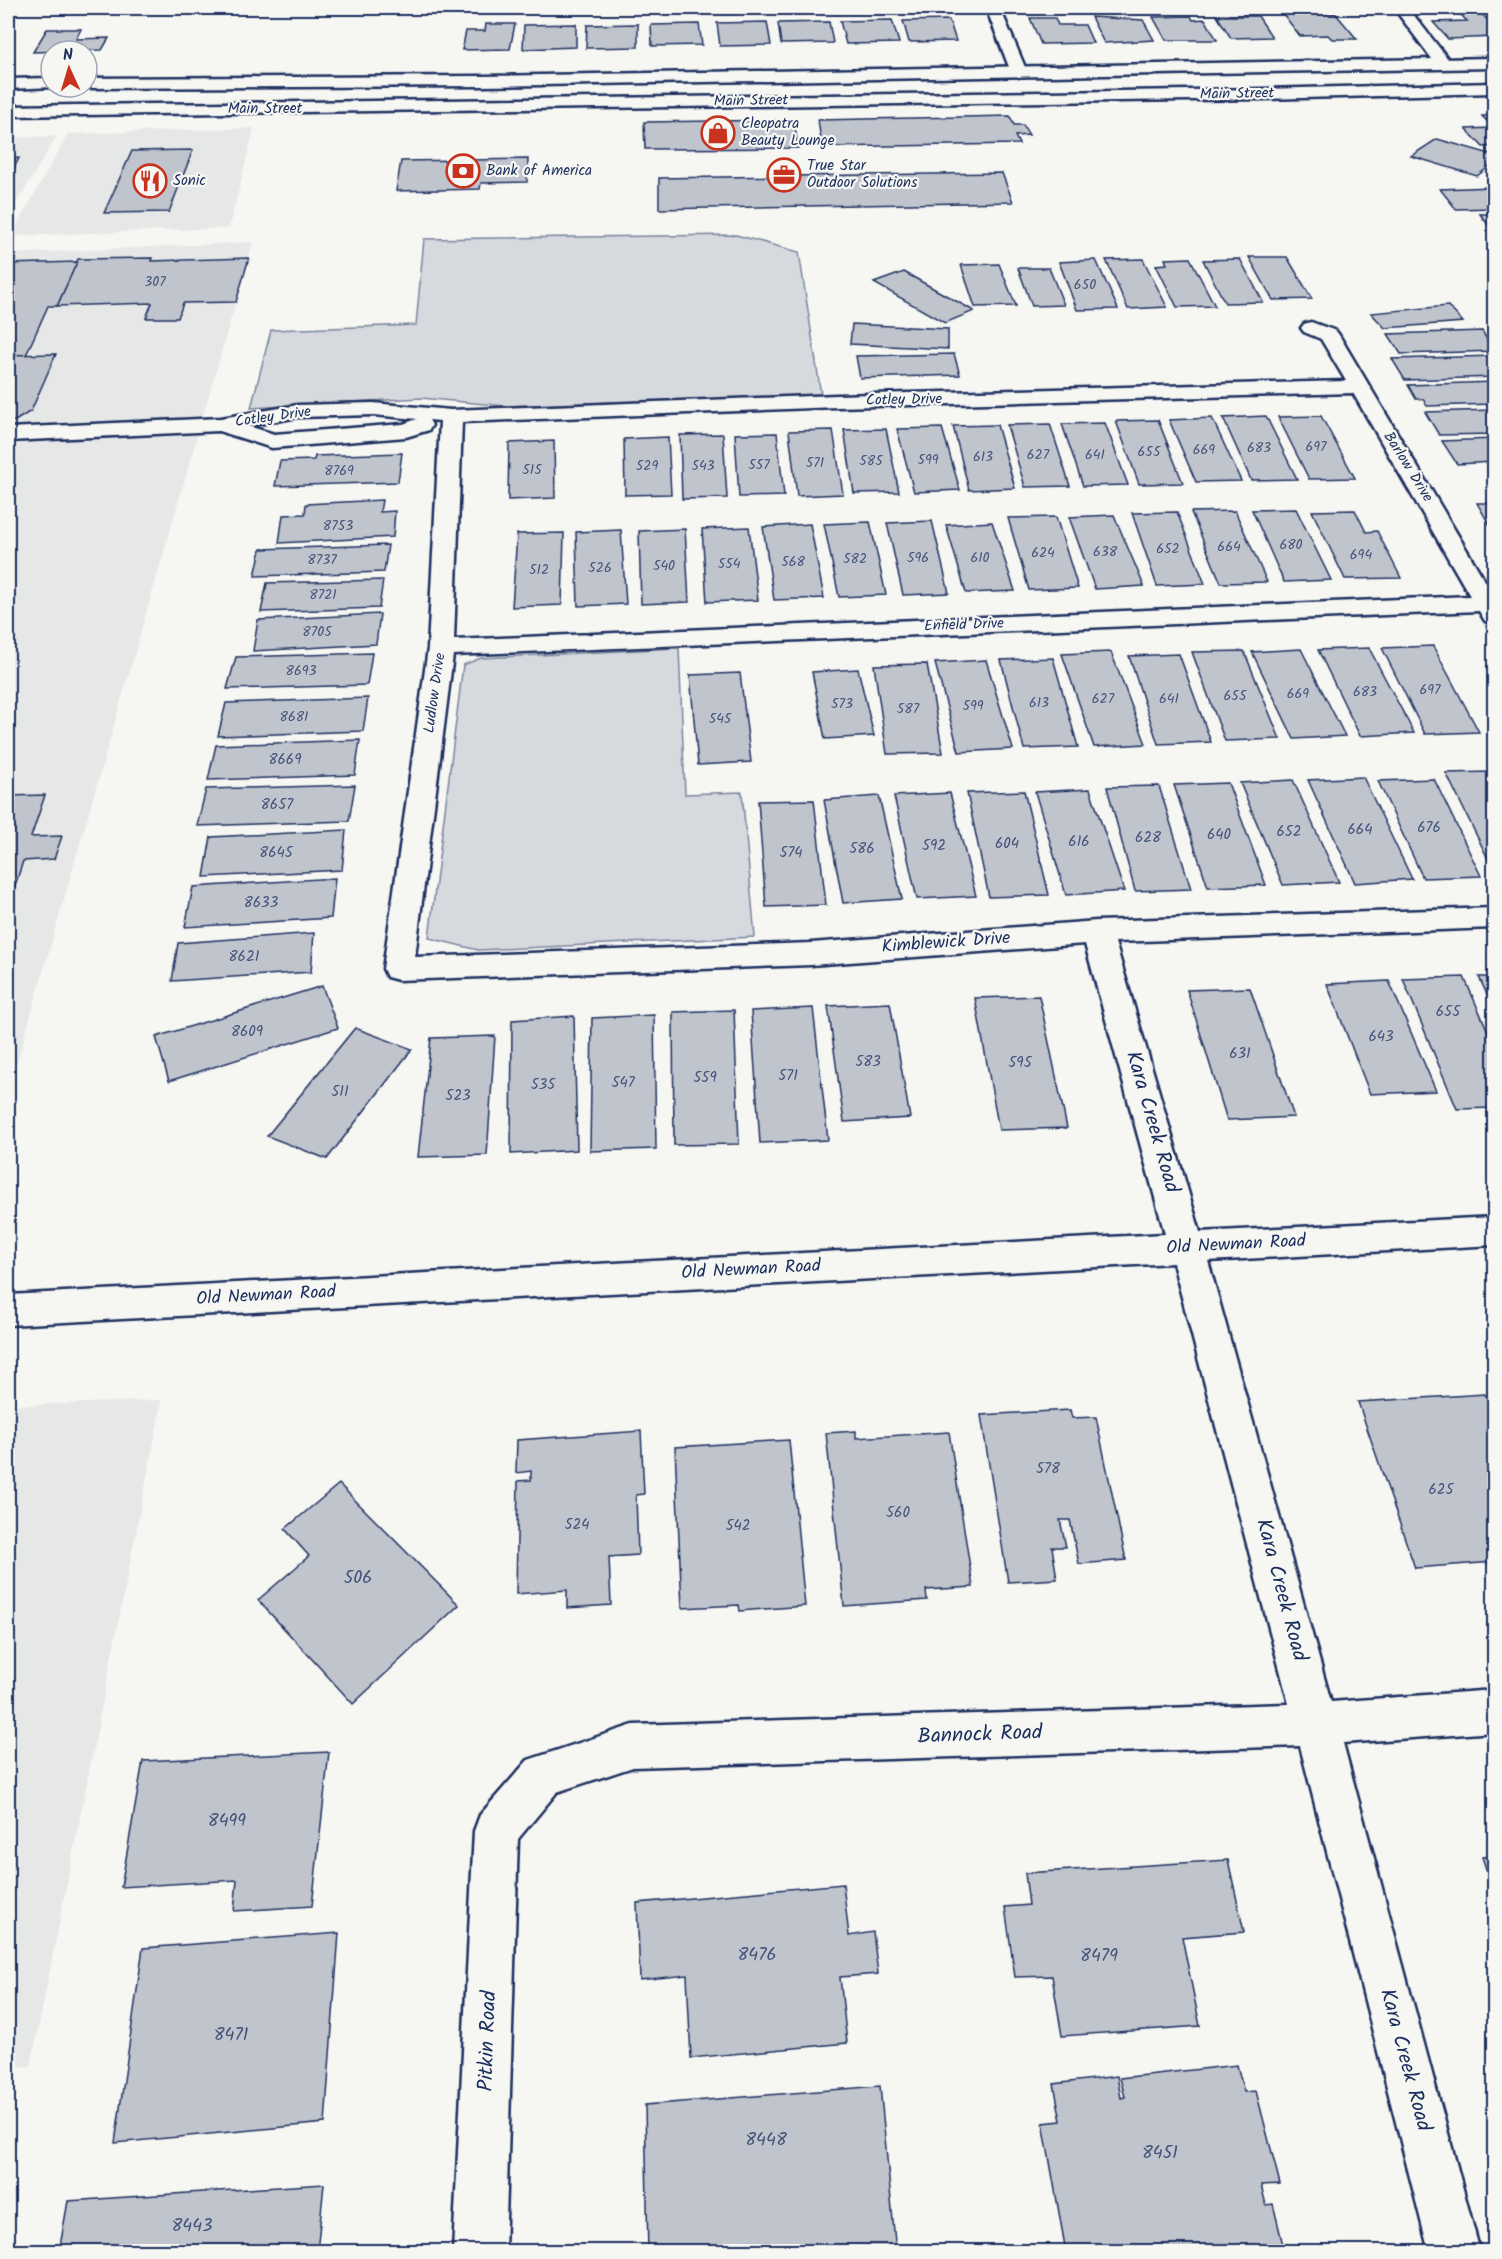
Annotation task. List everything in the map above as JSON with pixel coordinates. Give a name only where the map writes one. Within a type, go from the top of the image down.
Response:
[{"type":"street","points":[[993,8],[1026,72],[1043,97]]},
{"type":"street","points":[[1401,8],[1444,64]]},
{"type":"street","name":"Main Street","points":[[99,83],[482,81],[1494,63]]},
{"type":"street","points":[[8,84],[39,83]]},
{"type":"street","name":"Main Street","points":[[8,111],[1043,97],[1494,88]]},
{"type":"street","name":"Barlow Drive","points":[[1311,328],[1329,335],[1491,609]]},
{"type":"street","name":"Cotley Drive","points":[[8,434],[221,424],[272,441],[406,430],[451,416],[837,401],[1358,387]]},
{"type":"street","name":"Ludlow Drive","points":[[398,969],[441,648],[451,416]]},
{"type":"street","name":"Enfield Drive","points":[[441,648],[1491,609]]},
{"type":"street","name":"Kimblewick Drive","points":[[398,969],[811,954],[1097,932],[1494,918]]},
{"type":"street","name":"Kara Creek Road","points":[[1097,932],[1188,1247],[1317,1724],[1455,2252]]},
{"type":"street","name":"Old Newman Road","points":[[8,1310],[1494,1231]]},
{"type":"street","name":"Bannock Road","points":[[496,1831],[543,1774],[633,1746],[1317,1724],[1494,1711]]},
{"type":"street","name":"Pitkin Road","points":[[479,2252],[496,1831]]},
{"type":"shaded area","points":[[254,128],[229,228],[11,236],[68,134]]},
{"type":"shaded area","points":[[57,136],[8,217],[8,138]]},
{"type":"shaded area","points":[[736,235],[799,252],[821,395],[506,406],[421,398],[251,408],[271,330],[416,325],[424,239]]},
{"type":"shaded area","points":[[253,242],[8,1094],[8,254]]},
{"type":"shaded area","points":[[679,648],[685,794],[742,792],[755,937],[478,950],[429,938],[463,665],[481,658]]},
{"type":"shaded area","points":[[162,1400],[31,2066],[8,2067],[8,1406]]},
{"type":"building","points":[[1335,13],[1357,39],[1332,39],[1328,35],[1300,36],[1283,14]]},
{"type":"building","points":[[1459,13],[1481,13],[1494,27],[1494,37],[1448,39],[1433,22],[1467,21]]},
{"type":"building","points":[[1191,16],[1193,20],[1205,19],[1217,40],[1166,40],[1153,17]]},
{"type":"building","points":[[1217,16],[1258,16],[1272,37],[1231,38]]},
{"type":"building","points":[[1091,17],[1143,20],[1154,40],[1104,43]]},
{"type":"building","points":[[1030,18],[1055,18],[1058,25],[1085,25],[1093,43],[1041,44]]},
{"type":"building","points":[[892,20],[899,43],[846,44],[840,21]]},
{"type":"building","points":[[949,20],[956,41],[909,42],[903,21]]},
{"type":"building","points":[[767,22],[771,45],[720,46],[717,23]]},
{"type":"building","points":[[829,22],[833,43],[781,44],[778,23]]},
{"type":"building","points":[[486,24],[515,24],[510,49],[462,50],[466,31],[485,31]]},
{"type":"building","points":[[576,24],[576,47],[523,49],[524,25]]},
{"type":"building","points":[[638,24],[638,47],[586,48],[587,25]]},
{"type":"building","points":[[699,24],[702,45],[652,46],[651,25]]},
{"type":"building","points":[[47,29],[81,29],[76,39],[41,39]]},
{"type":"building","points":[[109,38],[102,50],[99,50],[99,39],[76,39]]},
{"type":"building","points":[[39,42],[39,52],[33,52]]},
{"type":"building","points":[[1494,115],[1494,128],[1482,116]]},
{"type":"building","points":[[1010,116],[1014,125],[1023,125],[1029,135],[1015,136],[1019,144],[822,147],[818,120]]},
{"type":"building","points":[[794,120],[798,148],[645,149],[644,122]]},
{"type":"building","points":[[1494,128],[1494,146],[1483,147],[1466,129]]},
{"type":"building","points":[[1437,139],[1494,155],[1494,163],[1477,176],[1411,156]]},
{"type":"building","name":"Sonic","points":[[193,150],[169,212],[104,213],[132,151]]},
{"type":"building","points":[[19,158],[8,181],[8,159]]},
{"type":"building","name":"Bank of America","points":[[528,159],[527,182],[481,183],[480,189],[396,191],[401,161]]},
{"type":"building","points":[[1002,173],[1013,202],[659,209],[659,178]]},
{"type":"building","points":[[1494,187],[1494,208],[1456,209],[1440,189]]},
{"type":"building","points":[[1480,214],[1494,214],[1494,226],[1489,226]]},
{"type":"building","points":[[1249,257],[1287,257],[1312,299],[1273,300]]},
{"type":"building","points":[[152,258],[151,261],[249,258],[236,302],[183,303],[178,318],[146,318],[152,303],[57,306],[78,259]]},
{"type":"building","points":[[1190,258],[1215,306],[1177,307],[1156,265],[1167,264],[1165,259]]},
{"type":"building","points":[[1143,259],[1167,307],[1128,309],[1106,260]]},
{"type":"building","points":[[1240,259],[1263,302],[1225,303],[1203,260]]},
{"type":"building","points":[[1096,260],[1118,309],[1077,310],[1059,262]]},
{"type":"building","points":[[77,262],[57,306],[48,306],[26,355],[8,355],[8,264]]},
{"type":"building","points":[[999,264],[1016,306],[975,307],[961,265]]},
{"type":"building","points":[[1018,268],[1049,268],[1064,305],[1032,306]]},
{"type":"building","points":[[904,272],[974,311],[945,323],[874,283]]},
{"type":"building","points":[[1448,306],[1463,322],[1385,328],[1371,313]]},
{"type":"building","points":[[852,324],[948,329],[948,349],[850,344]]},
{"type":"building","points":[[1482,331],[1494,351],[1401,354],[1388,334]]},
{"type":"building","points":[[56,354],[31,411],[15,421],[8,422],[8,355]]},
{"type":"building","points":[[954,354],[960,375],[860,378],[856,356]]},
{"type":"building","points":[[1494,356],[1494,377],[1405,380],[1392,359]]},
{"type":"building","points":[[1494,382],[1494,404],[1427,406],[1423,399],[1416,399],[1408,385]]},
{"type":"building","points":[[1494,410],[1494,434],[1439,435],[1425,412]]},
{"type":"building","points":[[1266,416],[1297,479],[1251,480],[1223,418]]},
{"type":"building","points":[[1321,416],[1355,478],[1309,479],[1278,417]]},
{"type":"building","points":[[1212,418],[1241,481],[1196,482],[1169,420]]},
{"type":"building","points":[[1158,420],[1183,483],[1139,484],[1116,421]]},
{"type":"building","points":[[1105,423],[1128,485],[1083,486],[1062,424]]},
{"type":"building","points":[[1050,424],[1070,486],[1025,487],[1007,425]]},
{"type":"building","points":[[997,425],[1015,488],[969,490],[953,426]]},
{"type":"building","points":[[942,428],[960,490],[914,492],[897,429]]},
{"type":"building","points":[[886,429],[899,492],[854,493],[844,430]]},
{"type":"building","points":[[833,430],[843,494],[797,496],[789,431]]},
{"type":"building","points":[[777,433],[784,496],[739,497],[735,434]]},
{"type":"building","points":[[723,434],[727,498],[682,499],[680,435]]},
{"type":"building","points":[[668,437],[671,494],[625,495],[624,439]]},
{"type":"building","points":[[1494,439],[1494,462],[1457,464],[1442,441]]},
{"type":"building","points":[[554,441],[555,498],[508,500],[509,443]]},
{"type":"building","points":[[402,453],[398,482],[275,486],[280,461],[314,460],[315,456]]},
{"type":"building","points":[[382,500],[380,512],[395,511],[393,537],[279,543],[283,515],[305,514],[306,504]]},
{"type":"building","points":[[1477,503],[1494,503],[1494,529],[1492,529]]},
{"type":"building","points":[[1296,509],[1331,580],[1284,582],[1252,510]]},
{"type":"building","points":[[1355,510],[1366,532],[1377,531],[1401,578],[1345,579],[1312,511]]},
{"type":"building","points":[[1235,511],[1267,582],[1221,583],[1191,512]]},
{"type":"building","points":[[1177,512],[1205,584],[1157,586],[1132,513]]},
{"type":"building","points":[[1114,515],[1144,586],[1095,589],[1069,517]]},
{"type":"building","points":[[1056,517],[1078,588],[1029,590],[1008,518]]},
{"type":"building","points":[[932,521],[949,593],[903,595],[887,523]]},
{"type":"building","points":[[870,522],[886,595],[839,597],[824,524]]},
{"type":"building","points":[[992,522],[1015,591],[966,593],[946,525]]},
{"type":"building","points":[[810,524],[824,598],[774,600],[763,527]]},
{"type":"building","points":[[749,527],[758,600],[707,602],[702,529]]},
{"type":"building","points":[[685,529],[689,602],[641,604],[639,531]]},
{"type":"building","points":[[621,530],[626,604],[578,606],[576,532]]},
{"type":"building","points":[[564,533],[562,605],[512,607],[517,534]]},
{"type":"building","points":[[388,545],[384,572],[255,576],[261,549]]},
{"type":"building","points":[[383,580],[379,608],[261,612],[267,583]]},
{"type":"building","points":[[380,614],[376,644],[253,651],[258,620]]},
{"type":"building","points":[[1433,646],[1479,732],[1425,734],[1382,648]]},
{"type":"building","points":[[1369,648],[1414,733],[1360,736],[1318,650]]},
{"type":"building","points":[[1301,649],[1345,736],[1294,739],[1252,652]]},
{"type":"building","points":[[1244,651],[1280,739],[1225,741],[1192,652]]},
{"type":"building","points":[[1111,652],[1146,744],[1094,747],[1062,654]]},
{"type":"building","points":[[372,653],[367,685],[227,689],[236,657]]},
{"type":"building","points":[[1179,654],[1211,742],[1158,744],[1129,656]]},
{"type":"building","points":[[1053,658],[1078,747],[1024,749],[1001,660]]},
{"type":"building","points":[[986,660],[1013,749],[959,752],[935,663]]},
{"type":"building","points":[[927,664],[943,753],[887,754],[874,665]]},
{"type":"building","points":[[858,669],[874,736],[825,739],[812,672]]},
{"type":"building","points":[[740,673],[751,762],[698,765],[690,675]]},
{"type":"building","points":[[368,698],[363,731],[218,736],[226,703]]},
{"type":"building","points":[[360,740],[355,775],[208,780],[216,745]]},
{"type":"building","points":[[1494,772],[1494,871],[1446,773]]},
{"type":"building","points":[[1363,777],[1412,879],[1355,883],[1308,780]]},
{"type":"building","points":[[1434,779],[1481,876],[1423,878],[1378,781]]},
{"type":"building","points":[[1293,780],[1339,882],[1283,885],[1240,783]]},
{"type":"building","points":[[1228,783],[1266,885],[1208,887],[1174,785]]},
{"type":"building","points":[[355,785],[349,821],[197,826],[206,789]]},
{"type":"building","points":[[1159,786],[1191,889],[1135,891],[1107,787]]},
{"type":"building","points":[[1090,789],[1124,891],[1066,895],[1035,792]]},
{"type":"building","points":[[1024,791],[1049,895],[989,897],[967,793]]},
{"type":"building","points":[[950,793],[976,896],[917,899],[894,796]]},
{"type":"building","points":[[45,795],[31,837],[62,836],[54,859],[23,861],[8,908],[8,796]]},
{"type":"building","points":[[879,796],[902,899],[843,903],[824,800]]},
{"type":"building","points":[[814,800],[826,905],[766,907],[758,801]]},
{"type":"building","points":[[346,830],[342,870],[204,877],[211,837]]},
{"type":"building","points":[[335,878],[331,918],[185,927],[193,887]]},
{"type":"building","points":[[314,933],[311,972],[172,981],[178,943]]},
{"type":"building","points":[[1464,977],[1494,1045],[1494,1108],[1457,1109],[1403,979]]},
{"type":"building","points":[[1479,977],[1494,977],[1494,1010]]},
{"type":"building","points":[[1389,981],[1436,1091],[1370,1094],[1327,984]]},
{"type":"building","points":[[322,986],[338,1028],[169,1081],[156,1037]]},
{"type":"building","points":[[1250,988],[1294,1117],[1227,1120],[1187,990]]},
{"type":"building","points":[[1039,996],[1067,1128],[999,1130],[975,998]]},
{"type":"building","points":[[890,1003],[910,1118],[844,1122],[828,1006]]},
{"type":"building","points":[[813,1008],[828,1140],[760,1143],[751,1011]]},
{"type":"building","points":[[734,1010],[739,1144],[674,1145],[673,1012]]},
{"type":"building","points":[[654,1015],[656,1149],[590,1151],[592,1018]]},
{"type":"building","points":[[574,1016],[577,1150],[511,1154],[512,1020]]},
{"type":"building","points":[[355,1028],[412,1049],[327,1159],[267,1136]]},
{"type":"building","points":[[495,1036],[487,1155],[418,1157],[431,1038]]},
{"type":"building","points":[[1485,1394],[1494,1418],[1494,1562],[1415,1568],[1358,1402]]},
{"type":"building","points":[[1070,1410],[1072,1418],[1096,1417],[1126,1560],[1079,1564],[1070,1520],[1060,1520],[1066,1547],[1052,1547],[1057,1579],[1008,1582],[981,1415]]},
{"type":"building","points":[[641,1431],[644,1494],[636,1495],[638,1555],[609,1557],[611,1605],[567,1608],[567,1590],[516,1594],[518,1481],[531,1480],[531,1471],[516,1473],[517,1440]]},
{"type":"building","points":[[856,1431],[856,1438],[949,1432],[973,1587],[926,1590],[927,1600],[844,1606],[826,1433]]},
{"type":"building","points":[[789,1440],[805,1606],[740,1611],[739,1605],[682,1608],[675,1447]]},
{"type":"building","points":[[339,1484],[459,1605],[353,1704],[258,1600],[309,1556],[285,1529]]},
{"type":"building","points":[[329,1752],[312,1906],[234,1911],[237,1880],[121,1887],[143,1761]]},
{"type":"building","points":[[1494,1856],[1494,1893],[1482,1857]]},
{"type":"building","points":[[1228,1860],[1244,1932],[1182,1937],[1200,2026],[1062,2036],[1052,1976],[1015,1977],[1005,1907],[1029,1905],[1025,1873]]},
{"type":"building","points":[[843,1884],[849,1936],[873,1932],[878,1974],[840,1977],[847,2043],[691,2058],[687,1975],[640,1980],[637,1903]]},
{"type":"building","points":[[339,1933],[325,2123],[115,2143],[143,1948]]},
{"type":"building","points":[[1237,2065],[1244,2092],[1256,2091],[1280,2184],[1261,2185],[1266,2205],[1273,2204],[1284,2249],[1264,2252],[1066,2252],[1043,2123],[1061,2121],[1054,2084],[1117,2076],[1121,2098],[1125,2097],[1120,2078]]},
{"type":"building","points":[[880,2086],[896,2252],[648,2252],[645,2105]]},
{"type":"building","points":[[324,2184],[317,2252],[59,2252],[68,2201]]},
{"type":"place","name":"Cleopatra Beauty Lounge","points":[[718,133]]},
{"type":"place","name":"Bank of America","points":[[463,171]]},
{"type":"place","name":"True Star Outdoor Solutions","points":[[784,175]]},
{"type":"place","name":"Sonic","points":[[150,181]]}]
